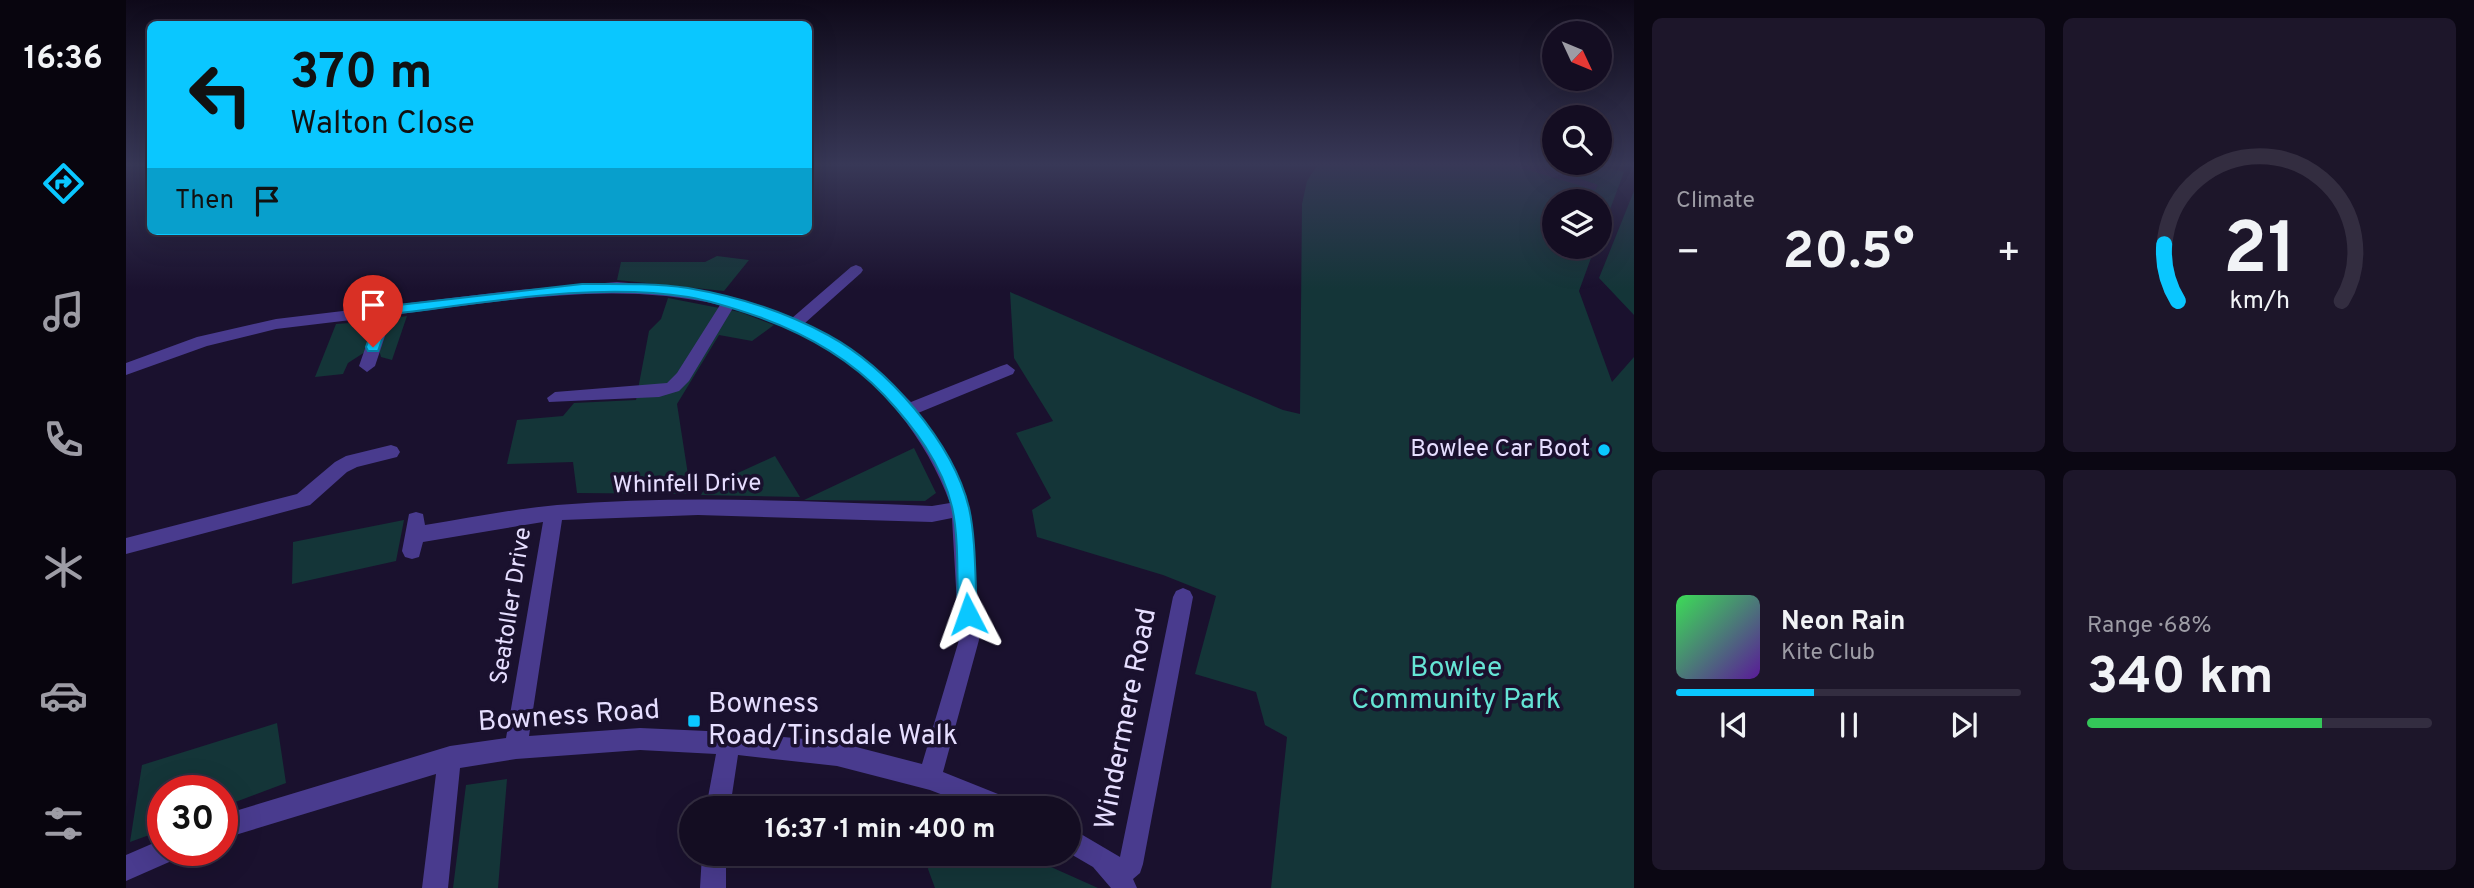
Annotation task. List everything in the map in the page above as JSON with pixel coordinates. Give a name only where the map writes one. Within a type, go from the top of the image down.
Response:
[{"type":"street","points":[[794,324],[856,270]]},
{"type":"street","points":[[127,368],[160,355],[241,331],[276,324],[617,287],[689,293],[729,302],[794,324],[826,340],[878,380],[908,410],[948,472],[961,509],[970,640],[930,778]]},
{"type":"street","points":[[555,398],[650,392],[673,387],[683,377],[729,302]]},
{"type":"street","points":[[368,366],[386,310]]},
{"type":"street","points":[[908,410],[1007,370]]},
{"type":"street","points":[[126,546],[303,500],[341,467],[352,461],[391,452]]},
{"type":"street","name":"Whinfell Drive","points":[[414,536],[554,513],[686,506],[932,514],[961,509]]},
{"type":"street","name":"Seatoller Drive","points":[[516,748],[554,513]]},
{"type":"street","name":"Windermere Road","points":[[1121,881],[1131,864],[1183,597]]},
{"type":"street","name":"Bowness Road","points":[[238,822],[450,758],[516,748],[640,739],[729,743],[837,754],[930,778],[975,796]]},
{"type":"street","points":[[720,796],[729,743]]},
{"type":"street","points":[[435,888],[450,758]]},
{"type":"street","points":[[1081,846],[1110,863],[1121,881]]},
{"type":"street","points":[[126,868],[147,859]]},
{"type":"street","points":[[713,888],[714,866]]},
{"type":"green space","name":"Bowlee Community Park","points":[[1302,205],[1542,205],[1542,259],[1591,259],[1579,291],[1612,382],[1634,357],[1634,888],[1271,888],[1287,737],[1265,725],[1256,692],[1195,674],[1216,596],[1163,575],[1037,537],[1032,510],[1051,498],[1016,433],[1053,421],[1014,358],[1010,292],[1283,410],[1300,414]]},
{"type":"green space","points":[[1628,205],[1634,205],[1634,315],[1599,278],[1607,259],[1612,259],[1612,246]]},
{"type":"green space","points":[[717,256],[749,260],[724,291],[617,280],[621,262],[705,262]]},
{"type":"green space","points":[[668,298],[740,312],[774,325],[752,341],[719,335],[677,404],[691,494],[577,493],[573,462],[507,464],[517,420],[563,416],[574,403],[636,400],[649,331],[661,319]]},
{"type":"green space","points":[[407,316],[392,360],[381,357],[377,343],[385,328],[391,321]]},
{"type":"green space","points":[[378,321],[365,352],[348,363],[343,374],[315,377],[336,324]]},
{"type":"green space","points":[[914,448],[936,493],[925,501],[804,500]]},
{"type":"green space","points":[[775,456],[800,497],[701,495],[705,488]]},
{"type":"green space","points":[[404,520],[396,561],[292,584],[293,542]]},
{"type":"green space","points":[[277,723],[286,783],[238,801],[238,775],[147,775],[147,836],[130,842],[142,765]]},
{"type":"green space","points":[[507,779],[498,888],[453,888],[466,785]]},
{"type":"green space","points":[[929,866],[1049,866],[1098,888],[935,888]]},
{"type":"place","name":"Bowlee Car Boot","points":[[1604,450]]},
{"type":"place","name":"Bowness Road/Tinsdale Walk","points":[[694,721]]},
{"type":"route","points":[[373,347],[386,310],[617,287],[689,293],[763,312],[794,324],[826,340],[878,380],[908,410],[928,437],[948,472],[961,509],[968,614]]}]
